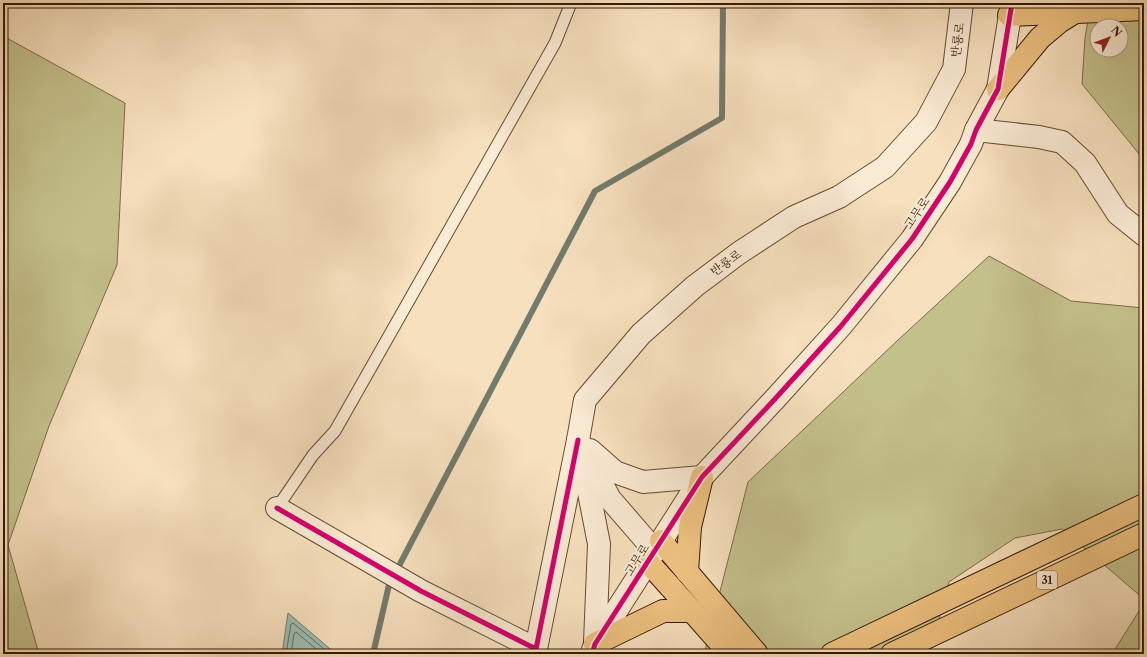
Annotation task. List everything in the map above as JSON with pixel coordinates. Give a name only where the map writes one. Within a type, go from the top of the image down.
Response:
[{"type":"highway","points":[[1011,9],[1075,12],[1144,10]]},
{"type":"highway","points":[[998,89],[1040,38],[1058,22],[1075,12]]},
{"type":"highway","points":[[688,572],[690,527],[702,477]]},
{"type":"highway","name":"31","points":[[832,654],[965,589],[1144,505]]},
{"type":"highway","name":"31","points":[[892,654],[1144,534]]},
{"type":"highway","points":[[654,551],[688,572],[756,654]]},
{"type":"highway","points":[[654,551],[692,611],[730,654]]},
{"type":"highway","points":[[594,649],[663,611],[692,611]]},
{"type":"street","name":"반룡로","points":[[277,508],[421,590],[536,649],[585,400],[641,334],[695,286],[739,253],[794,218],[839,197],[885,167],[926,122],[954,69],[962,3]]},
{"type":"street","name":"고무로","points":[[594,649],[654,551],[702,477],[841,326],[912,239],[950,182],[971,144],[976,130],[998,89],[1011,9]]},
{"type":"street","points":[[976,130],[1039,137],[1062,142],[1085,163],[1118,214],[1144,235]]},
{"type":"street","points":[[578,440],[615,472],[643,482],[702,477]]},
{"type":"street","points":[[578,440],[610,499],[654,551]]},
{"type":"street","points":[[578,440],[599,544],[594,649]]},
{"type":"lane","points":[[277,508],[313,455],[335,431],[555,42],[571,3]]},
{"type":"shaded area","points":[[1091,3],[1144,3],[1144,160],[1082,84],[1085,38]]},
{"type":"shaded area","points":[[3,36],[125,103],[117,265],[49,426],[8,545],[39,654],[3,654]]},
{"type":"shaded area","points":[[989,256],[1071,301],[1144,308],[1144,599],[1062,529],[1015,538],[949,582],[930,654],[704,654],[748,482]]},
{"type":"shaded area","points":[[1144,603],[1144,654],[1112,654]]},
{"type":"water","points":[[288,613],[336,654],[282,654]]},
{"type":"waterway","points":[[373,654],[389,585],[595,191],[722,118],[723,3]]},
{"type":"cycle path","points":[[592,654],[595,644],[702,477],[841,326],[912,239],[950,182],[971,144],[976,130],[998,89],[1012,3]]},
{"type":"cycle path","points":[[277,508],[421,591],[536,649],[578,440]]}]
